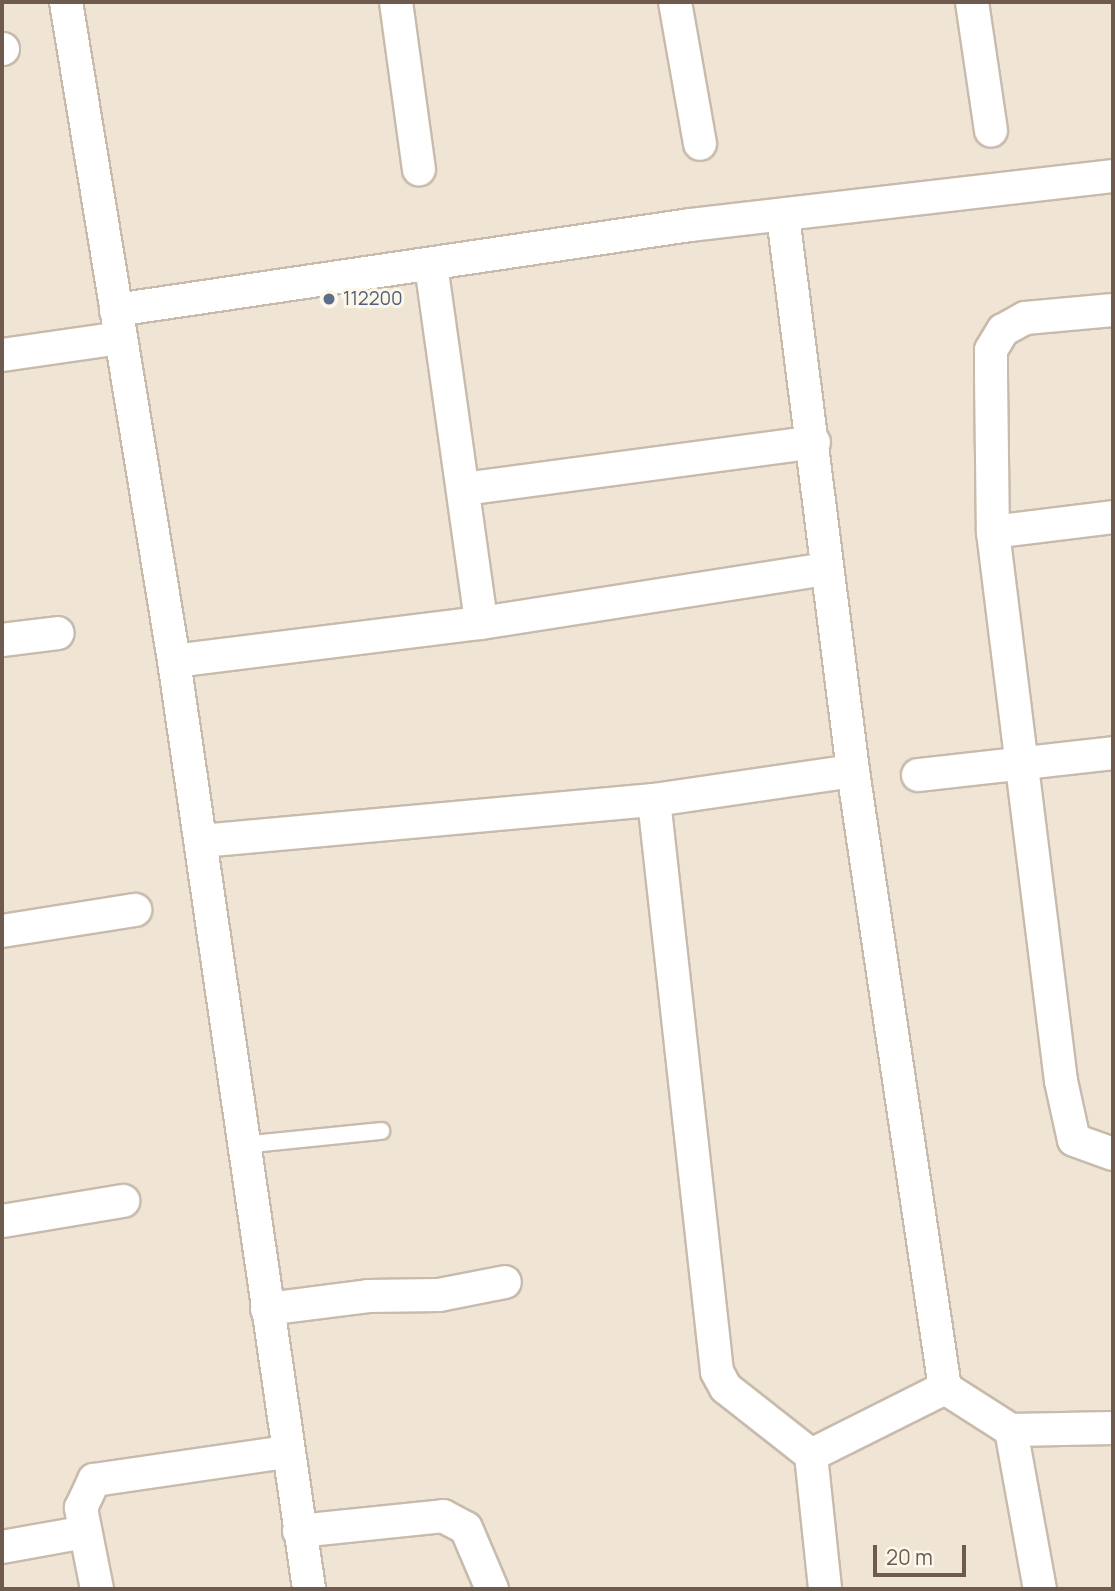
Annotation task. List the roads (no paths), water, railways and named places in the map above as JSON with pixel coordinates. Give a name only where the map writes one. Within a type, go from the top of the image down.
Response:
[{"type":"street","points":[[66,2],[174,661],[309,1589]]},
{"type":"street","points":[[396,2],[419,169]]},
{"type":"street","points":[[675,2],[699,144]]},
{"type":"street","points":[[972,2],[991,131]]},
{"type":"street","points":[[2,355],[118,324],[431,265],[783,216],[1113,176]]},
{"type":"street","points":[[783,216],[814,442],[826,569],[853,771],[945,1388],[1011,1430],[1113,1428]]},
{"type":"street","points":[[431,265],[481,623]]},
{"type":"street","points":[[1113,310],[1025,318],[1003,330],[991,350],[993,532],[1074,1140],[1113,1154]]},
{"type":"street","points":[[464,489],[814,442]]},
{"type":"street","points":[[993,532],[1113,517]]},
{"type":"street","points":[[174,661],[481,623],[826,569]]},
{"type":"street","points":[[2,640],[58,633]]},
{"type":"street","points":[[918,775],[1113,753]]},
{"type":"street","points":[[201,841],[654,800],[853,771]]},
{"type":"street","points":[[654,800],[717,1372],[726,1388],[811,1455],[825,1589]]},
{"type":"street","points":[[2,931],[135,911]]},
{"type":"street","points":[[2,1221],[123,1201]]},
{"type":"street","points":[[267,1309],[368,1296],[439,1295],[505,1282]]},
{"type":"street","points":[[811,1455],[945,1388]]},
{"type":"street","points":[[1011,1430],[1040,1589]]},
{"type":"street","points":[[97,1589],[85,1532],[83,1492],[94,1480],[287,1452]]},
{"type":"street","points":[[299,1531],[443,1516],[466,1528],[492,1589]]},
{"type":"street","points":[[2,1547],[85,1532]]},
{"type":"lane","points":[[243,1145],[381,1131]]},
{"type":"place","name":"112200","points":[[329,299]]}]
